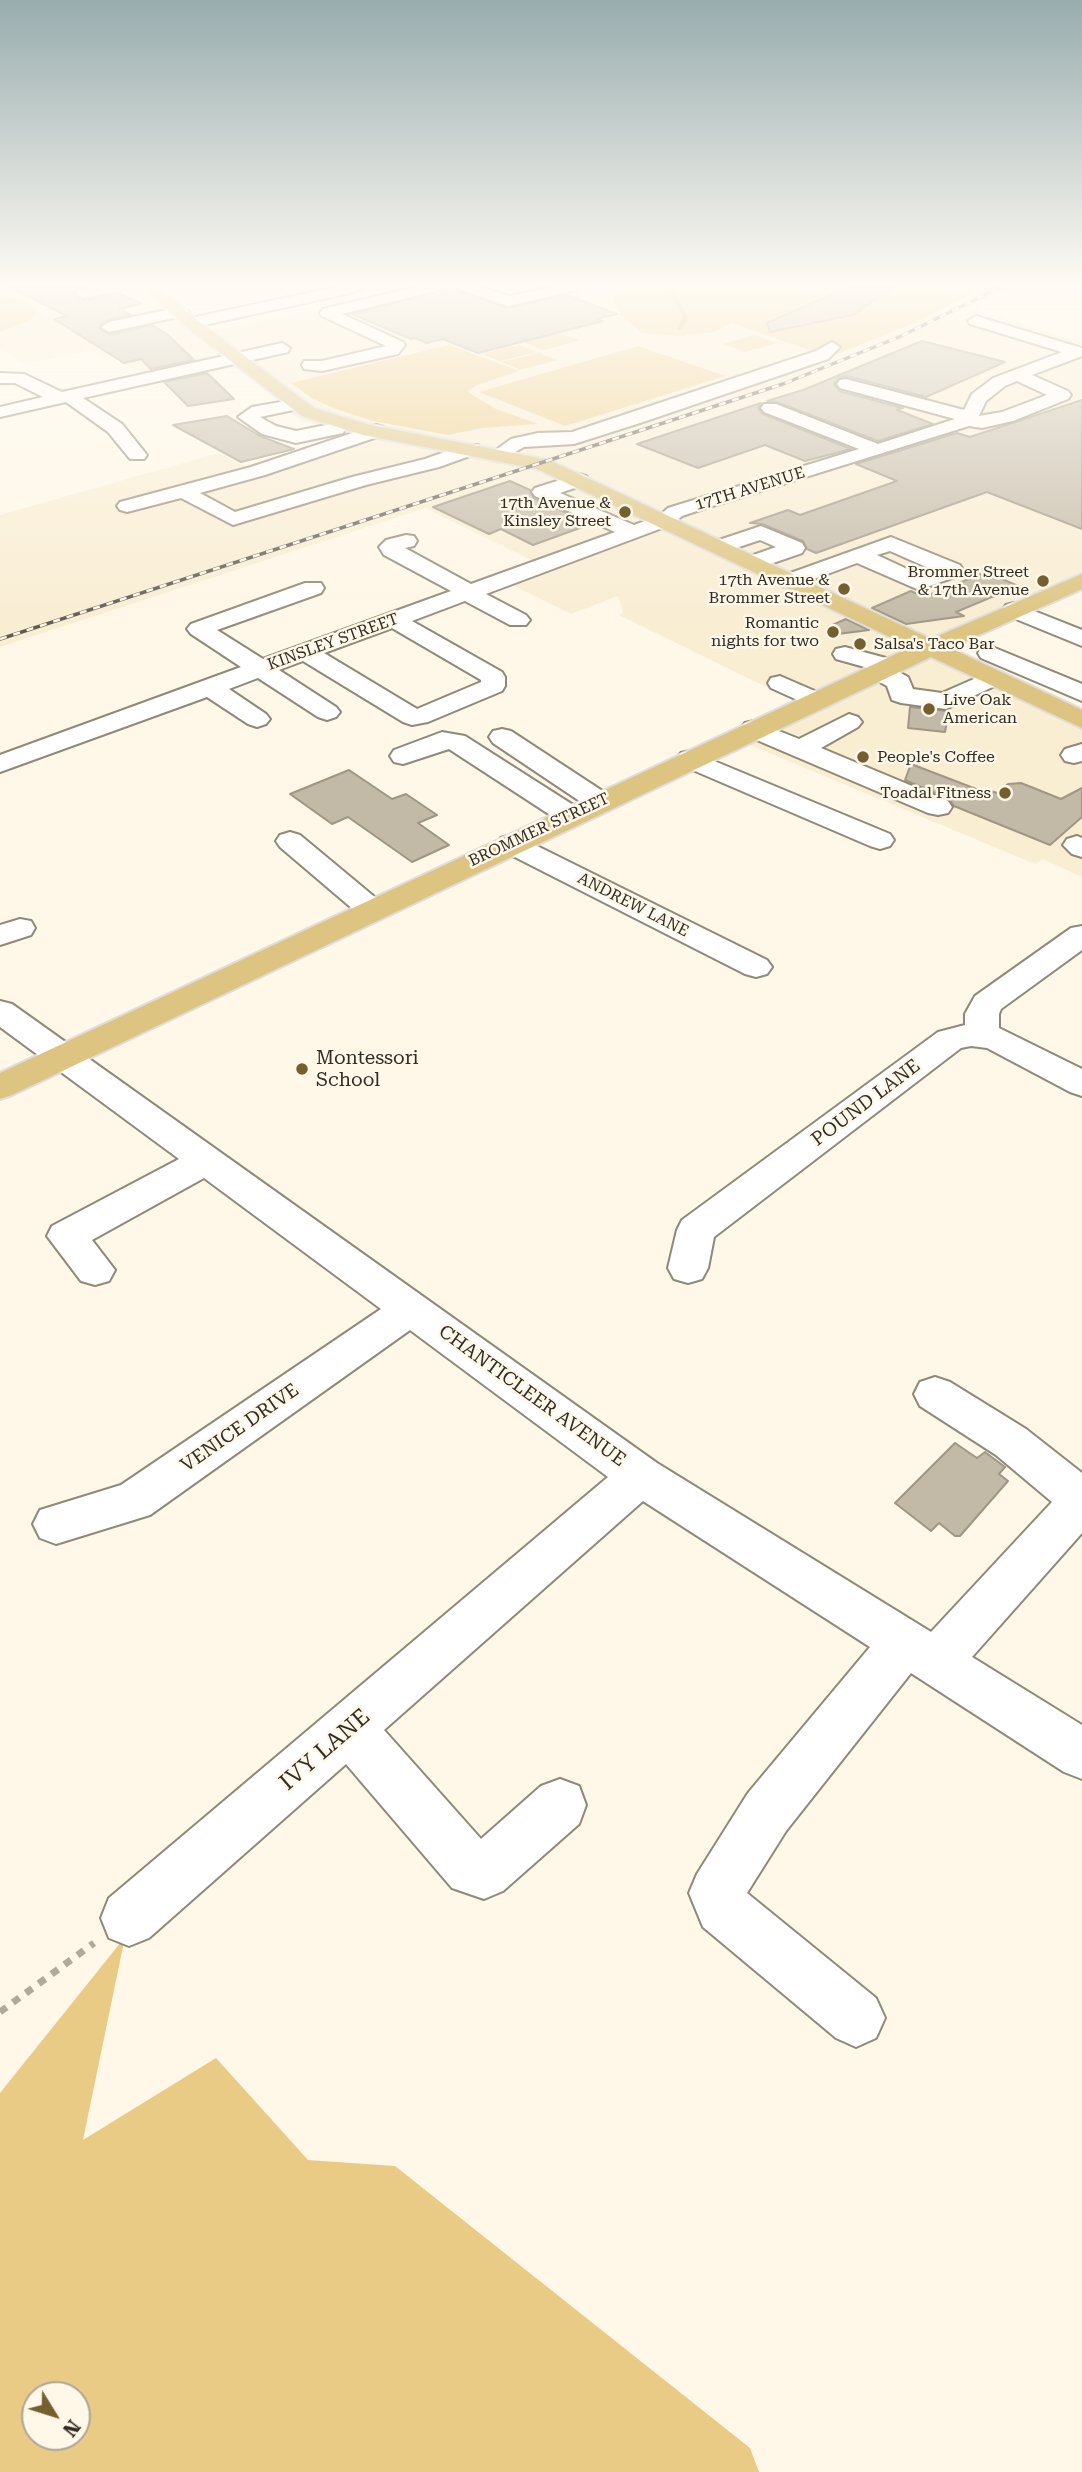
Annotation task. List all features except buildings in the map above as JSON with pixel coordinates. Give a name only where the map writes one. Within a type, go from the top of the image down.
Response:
[{"type":"main road","name":"17TH AVENUE","points":[[297,404],[308,412],[348,425],[542,464],[666,520],[927,648],[991,666],[1082,720]]},
{"type":"main road","name":"BROMMER STREET","points":[[0,1087],[815,700],[888,673],[927,648],[1082,581]]},
{"type":"street","points":[[5,407],[32,402]]},
{"type":"street","points":[[73,402],[115,428],[137,455]]},
{"type":"street","points":[[499,455],[518,443],[538,439],[574,438],[681,402]]},
{"type":"street","points":[[909,402],[982,422],[1007,417],[1044,402]]},
{"type":"street","points":[[967,419],[976,402]]},
{"type":"street","points":[[297,404],[258,411],[247,417],[269,430],[296,437],[348,425]]},
{"type":"street","points":[[770,408],[877,450]]},
{"type":"street","name":"17TH AVENUE","points":[[666,520],[676,512],[696,505],[959,425],[967,419]]},
{"type":"street","points":[[127,506],[258,471],[376,431]]},
{"type":"street","points":[[183,491],[233,519],[359,481],[432,463],[471,449]]},
{"type":"street","points":[[579,480],[542,492],[633,532]]},
{"type":"street","name":"KINSLEY STREET","points":[[0,764],[666,520]]},
{"type":"street","points":[[720,547],[761,532],[794,548],[753,563]]},
{"type":"street","points":[[406,541],[390,547],[465,594]]},
{"type":"street","points":[[790,581],[858,555]]},
{"type":"street","points":[[391,560],[518,620]]},
{"type":"street","points":[[313,589],[199,629],[327,712]]},
{"type":"street","points":[[1014,610],[1082,639]]},
{"type":"street","points":[[305,652],[412,717],[419,717],[493,686],[493,677],[394,620]]},
{"type":"street","points":[[845,654],[888,673],[901,695],[946,701],[968,690],[991,666],[1082,694]]},
{"type":"street","points":[[780,683],[815,700]]},
{"type":"street","points":[[209,687],[257,719]]},
{"type":"street","points":[[800,749],[849,722]]},
{"type":"street","points":[[754,729],[938,807]]},
{"type":"street","points":[[502,737],[600,802]]},
{"type":"street","points":[[403,756],[442,740],[456,742],[571,816]]},
{"type":"street","points":[[691,760],[880,840]]},
{"type":"street","points":[[290,841],[372,910]]},
{"type":"street","name":"ANDREW LANE","points":[[510,844],[756,967]]},
{"type":"street","points":[[982,1036],[982,1014],[987,1003],[1082,935]]},
{"type":"street","name":"CHANTICLEER AVENUE","points":[[0,1012],[641,1476],[919,1654],[1082,1754]]},
{"type":"street","name":"POUND LANE","points":[[688,1268],[696,1230],[950,1040],[971,1035],[982,1036],[1008,1044],[1079,1078]]},
{"type":"street","points":[[94,1270],[66,1236],[207,1160]]},
{"type":"street","name":"VENICE DRIVE","points":[[56,1524],[134,1501],[412,1308]]},
{"type":"street","points":[[856,2018],[722,1908],[716,1893],[766,1812],[919,1654],[1082,1501],[1011,1442],[935,1394]]},
{"type":"street","name":"IVY LANE","points":[[129,1918],[641,1476]]},
{"type":"street","points":[[349,1729],[471,1869],[484,1872],[560,1805]]},
{"type":"path","points":[[0,2012],[129,1918]]},
{"type":"shaded area","points":[[280,402],[1082,402],[1082,583],[929,648],[1082,722],[1082,877],[1043,859],[1035,864],[736,739],[805,706],[619,615],[623,612],[618,596],[571,614],[498,578],[537,563],[425,508],[0,647],[0,515],[219,453],[244,466],[360,433],[302,422]]},
{"type":"shaded area","points":[[322,402],[485,402],[538,424],[482,428],[448,435],[373,421]]},
{"type":"shaded area","points":[[505,402],[641,402],[565,426]]},
{"type":"shaded area","points":[[125,1937],[83,2140],[216,2058],[308,2160],[395,2166],[750,2448],[759,2472],[0,2472],[0,2093]]},
{"type":"railway","points":[[0,639],[727,402]]},
{"type":"place","name":"17th Avenue & Kinsley Street","points":[[625,512]]},
{"type":"place","name":"Brommer Street & 17th Avenue","points":[[1043,581]]},
{"type":"place","name":"17th Avenue & Brommer Street","points":[[844,589]]},
{"type":"place","name":"Romantic nights for two","points":[[833,632]]},
{"type":"place","name":"Salsa's Taco Bar","points":[[860,644]]},
{"type":"place","name":"Live Oak American","points":[[929,709]]},
{"type":"place","name":"People's Coffee","points":[[863,757]]},
{"type":"place","name":"Toadal Fitness","points":[[1005,793]]},
{"type":"place","name":"Montessori School","points":[[302,1069]]}]
